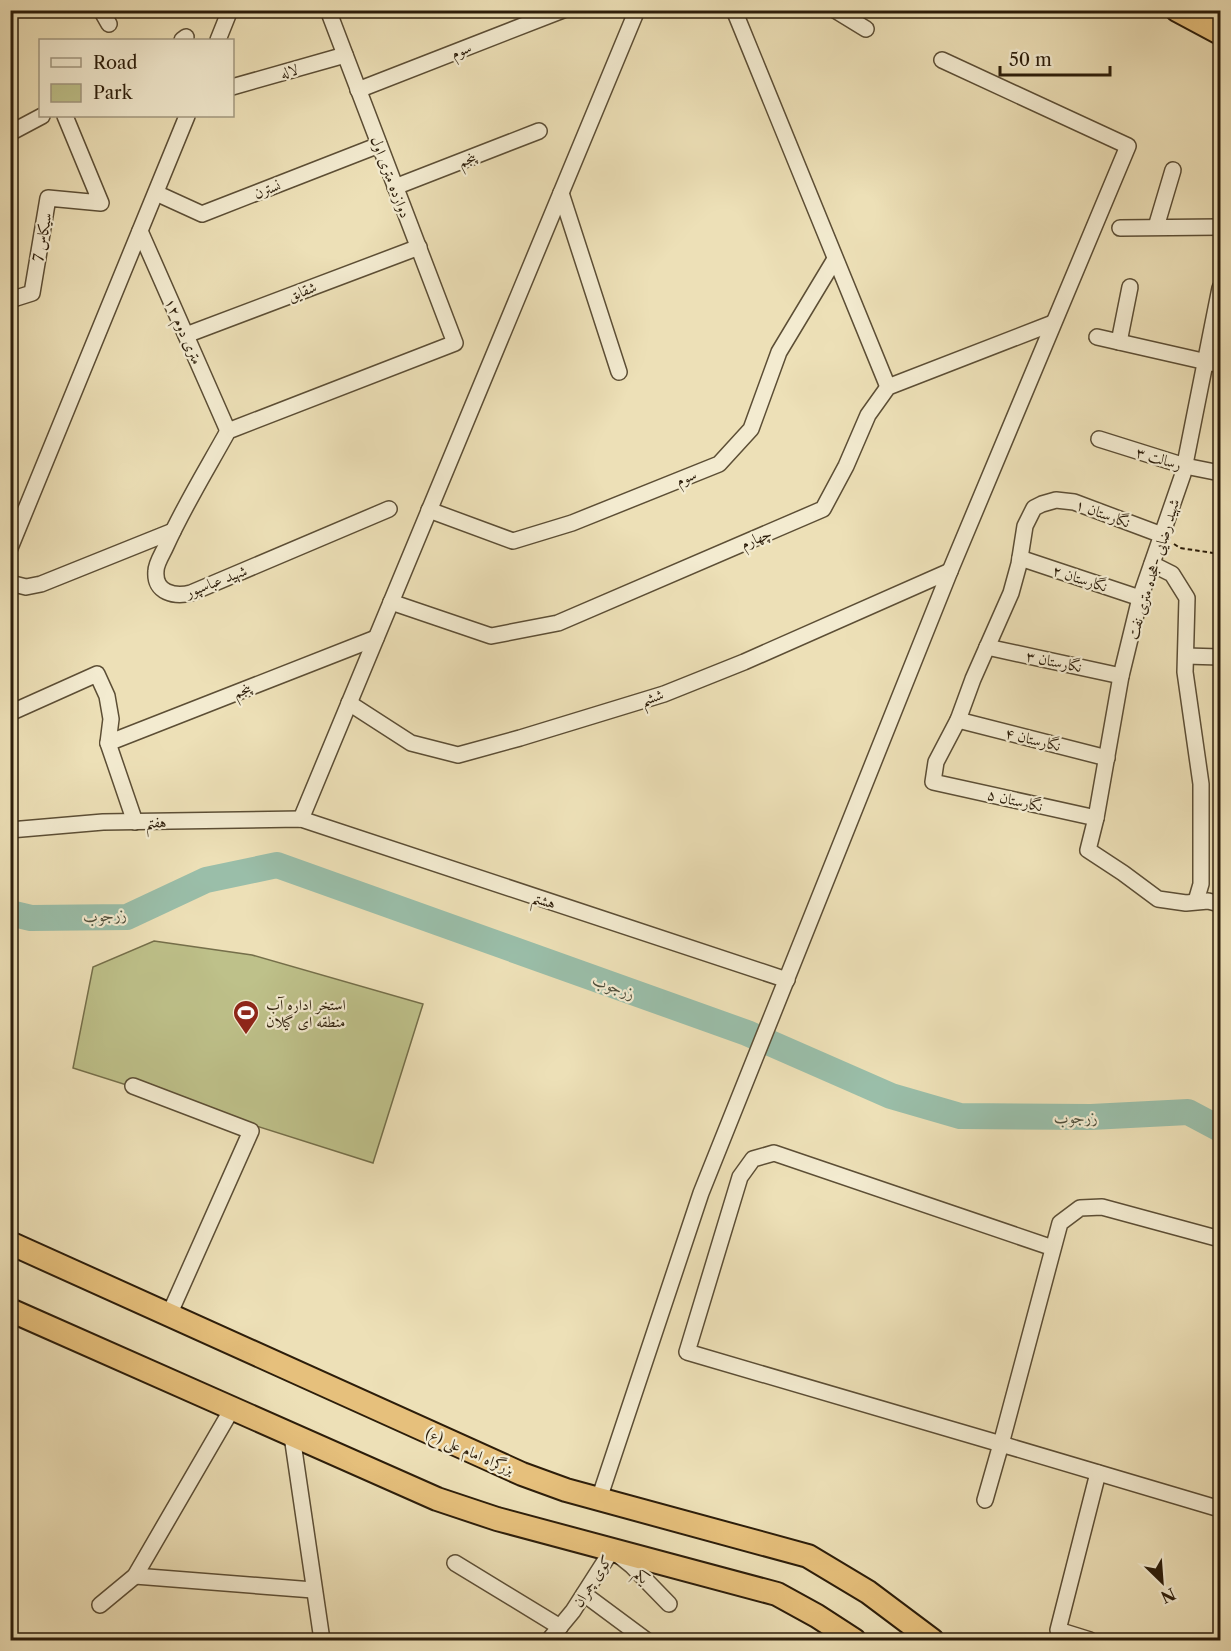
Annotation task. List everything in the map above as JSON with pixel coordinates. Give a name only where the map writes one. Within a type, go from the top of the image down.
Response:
[{"type":"highway","points":[[1177,10],[1221,33]]},
{"type":"highway","name":"بزرگراه امام علی (ع)","points":[[10,1242],[512,1470],[557,1487],[808,1556],[878,1599],[932,1641]]},
{"type":"highway","points":[[10,1310],[448,1504],[777,1594],[817,1616],[854,1641]]},
{"type":"street","points":[[218,39],[230,10]]},
{"type":"street","name":"دوازده متری اول","points":[[228,431],[455,343],[328,10]]},
{"type":"street","name":"سوم","points":[[358,90],[563,10]]},
{"type":"street","points":[[301,819],[637,10]]},
{"type":"street","points":[[734,10],[888,387],[1053,323]]},
{"type":"street","points":[[835,10],[866,30]]},
{"type":"street","name":"لاله","points":[[234,86],[345,55]]},
{"type":"street","points":[[599,1499],[701,1193],[950,572],[1128,146],[942,60]]},
{"type":"street","points":[[10,133],[40,117]]},
{"type":"street","name":"سیکاس 7","points":[[10,300],[32,293],[48,198],[101,203],[65,117]]},
{"type":"street","points":[[10,548],[187,117]]},
{"type":"street","name":"پنجم","points":[[395,188],[539,131]]},
{"type":"street","name":"نسترن","points":[[156,193],[202,214],[379,145]]},
{"type":"street","points":[[1156,227],[1173,170]]},
{"type":"street","points":[[561,193],[619,372]]},
{"type":"street","points":[[1120,228],[1221,227]]},
{"type":"street","name":"۱۲ متری دوم","points":[[140,231],[228,431]]},
{"type":"street","name":"شقایق","points":[[186,335],[418,248]]},
{"type":"street","name":"سوم","points":[[429,510],[513,541],[572,524],[719,464],[751,429],[779,352],[835,259]]},
{"type":"street","points":[[1119,342],[1130,287]]},
{"type":"street","name":"شهید رضایی -هجده متری نفت","points":[[1196,901],[1186,903],[1158,899],[1124,873],[1088,850],[1096,818],[1121,676],[1140,598],[1185,466],[1213,363],[1221,288]]},
{"type":"street","points":[[1098,337],[1213,363]]},
{"type":"street","name":"چهارم","points":[[391,602],[491,636],[558,624],[823,509],[846,466],[868,415],[888,387]]},
{"type":"street","points":[[10,583],[26,588],[41,584],[173,531],[228,431]]},
{"type":"street","name":"رسالت ۳","points":[[1099,440],[1185,466],[1221,473]]},
{"type":"street","name":"نگارستان ۱","points":[[1020,558],[1025,526],[1034,508],[1056,500],[1074,502],[1162,535]]},
{"type":"street","name":"شهید عباسپور","points":[[173,531],[156,568],[156,577],[169,594],[180,596],[192,593],[389,508]]},
{"type":"street","points":[[958,720],[1011,592],[1020,558]]},
{"type":"street","name":"نگارستان ۲","points":[[1020,558],[1140,598]]},
{"type":"street","points":[[1152,564],[1172,574],[1187,598],[1185,672],[1201,784],[1201,884],[1196,901],[1221,904]]},
{"type":"street","name":"ششم","points":[[349,703],[411,743],[458,755],[664,694],[744,662],[950,572]]},
{"type":"street","name":"پنجم","points":[[108,743],[376,638]]},
{"type":"street","name":"نگارستان ۳","points":[[987,647],[1121,676]]},
{"type":"street","points":[[1186,656],[1221,657]]},
{"type":"street","points":[[10,713],[97,674],[107,696],[111,719],[108,743],[135,822]]},
{"type":"street","name":"نگارستان ۴","points":[[958,720],[1107,758]]},
{"type":"street","name":"نگارستان ۵","points":[[958,720],[936,762],[933,782],[1096,818]]},
{"type":"street","name":"هشتم","points":[[301,819],[785,985]]},
{"type":"street","name":"هفتم","points":[[10,830],[103,822],[301,819]]},
{"type":"street","points":[[133,1086],[251,1131],[169,1315]]},
{"type":"street","points":[[1053,1248],[774,1153],[753,1159],[740,1177],[687,1352],[1221,1509]]},
{"type":"street","points":[[985,1500],[1060,1222],[1080,1208],[1102,1207],[1221,1239]]},
{"type":"street","points":[[100,1605],[135,1576],[232,1409]]},
{"type":"street","points":[[292,1436],[322,1641]]},
{"type":"street","points":[[1090,1641],[1058,1630],[1098,1473]]},
{"type":"street","name":"کوی چمران","points":[[549,1641],[584,1594],[612,1550]]},
{"type":"street","name":"یکم","points":[[612,1550],[632,1566],[669,1604]]},
{"type":"street","points":[[455,1563],[560,1627]]},
{"type":"street","points":[[135,1576],[313,1590]]},
{"type":"street","points":[[584,1594],[646,1641]]},
{"type":"path","points":[[1162,535],[1179,548],[1221,554]]},
{"type":"green space","name":"استخر اداره آب منطقه ای گیلان","points":[[154,941],[252,955],[423,1004],[373,1163],[73,1068],[93,967]]},
{"type":"waterway","name":"زرجوب","points":[[10,913],[31,918],[127,917],[206,880],[277,865],[747,1033],[891,1096],[960,1116],[1091,1117],[1188,1112],[1220,1129]]},
{"type":"place","name":"استخر اداره آب منطقه ای گیلان","points":[[246,1036]]}]
